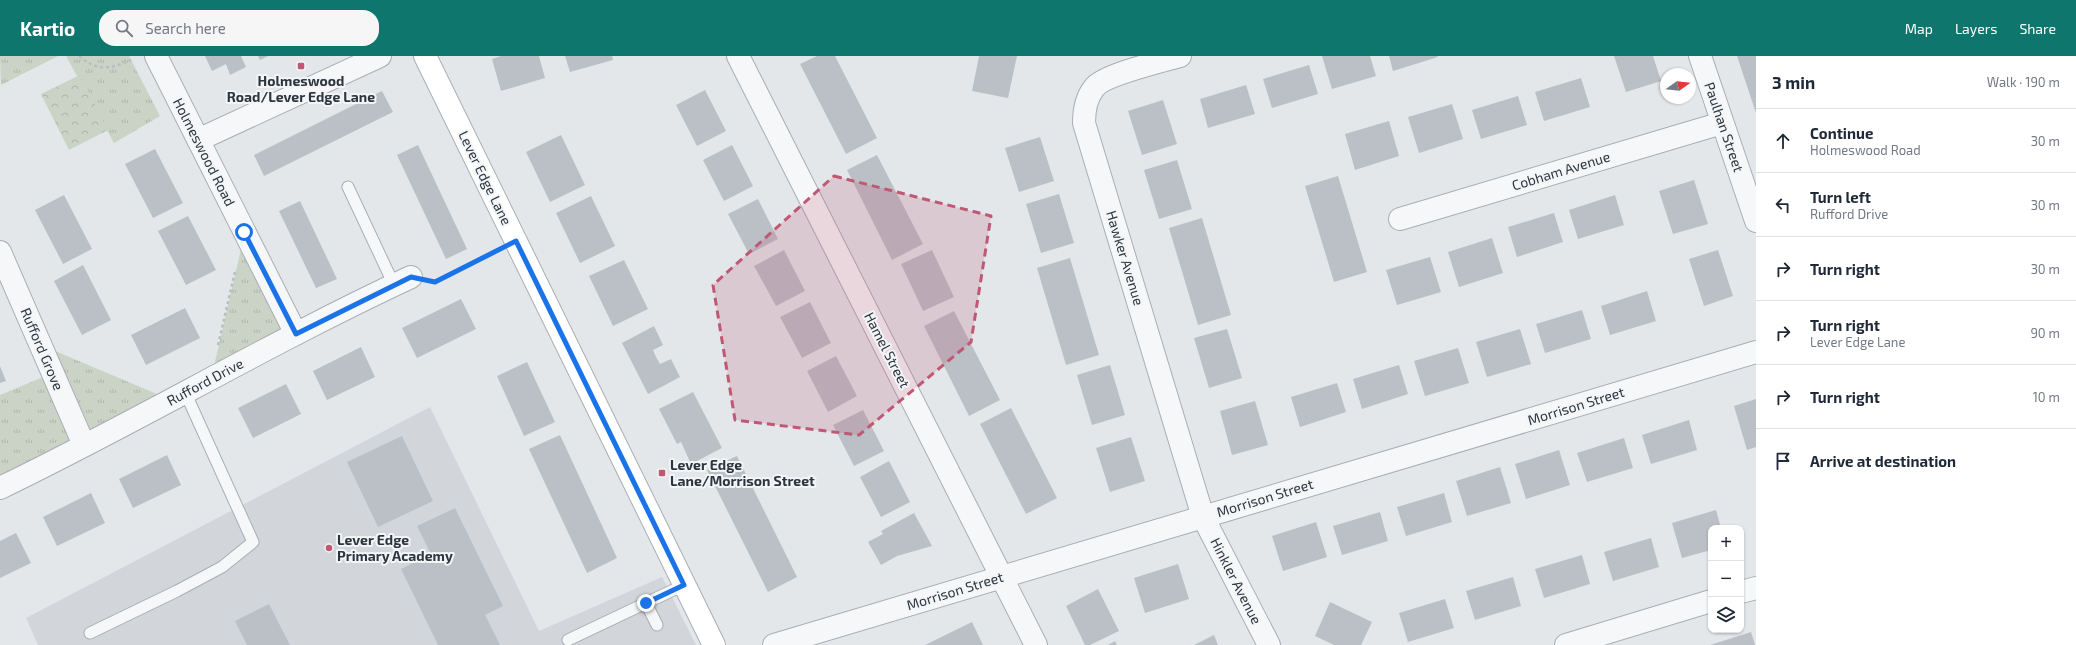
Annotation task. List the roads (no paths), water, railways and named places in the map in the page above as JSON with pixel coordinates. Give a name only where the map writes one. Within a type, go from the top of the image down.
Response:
[{"type":"street","name":"Holmeswood Road","points":[[156,56],[296,334]]},
{"type":"street","points":[[198,140],[380,56]]},
{"type":"street","name":"Lever Edge Lane","points":[[425,56],[714,645]]},
{"type":"street","name":"Hawker Avenue","points":[[1180,56],[1104,80],[1094,88],[1084,111],[1084,123],[1203,517]]},
{"type":"street","name":"Paulhan Street","points":[[1700,56],[1756,221]]},
{"type":"street","name":"Hamel Street","points":[[742,57],[1036,645]]},
{"type":"street","name":"Cobham Avenue","points":[[1400,219],[1722,123]]},
{"type":"street","name":"Rufford Grove","points":[[0,252],[84,445]]},
{"type":"street","name":"Rufford Drive","points":[[0,488],[296,334],[402,281]]},
{"type":"street","name":"Morrison Street","points":[[774,645],[1756,352]]},
{"type":"street","name":"Hinkler Avenue","points":[[1203,517],[1269,645]]},
{"type":"street","points":[[1744,591],[1756,588]]},
{"type":"street","points":[[1566,645],[1708,602]]},
{"type":"lane","points":[[348,187],[402,281]]},
{"type":"lane","points":[[90,632],[222,567],[253,542],[185,392]]},
{"type":"lane","points":[[568,640],[684,585]]},
{"type":"lane","points":[[646,603],[657,625]]},
{"type":"place","name":"Holmeswood Road/Lever Edge Lane","points":[[301,66]]},
{"type":"place","name":"Lever Edge Lane/Morrison Street","points":[[662,473]]},
{"type":"place","name":"Lever Edge Primary Academy","points":[[329,548]]}]
